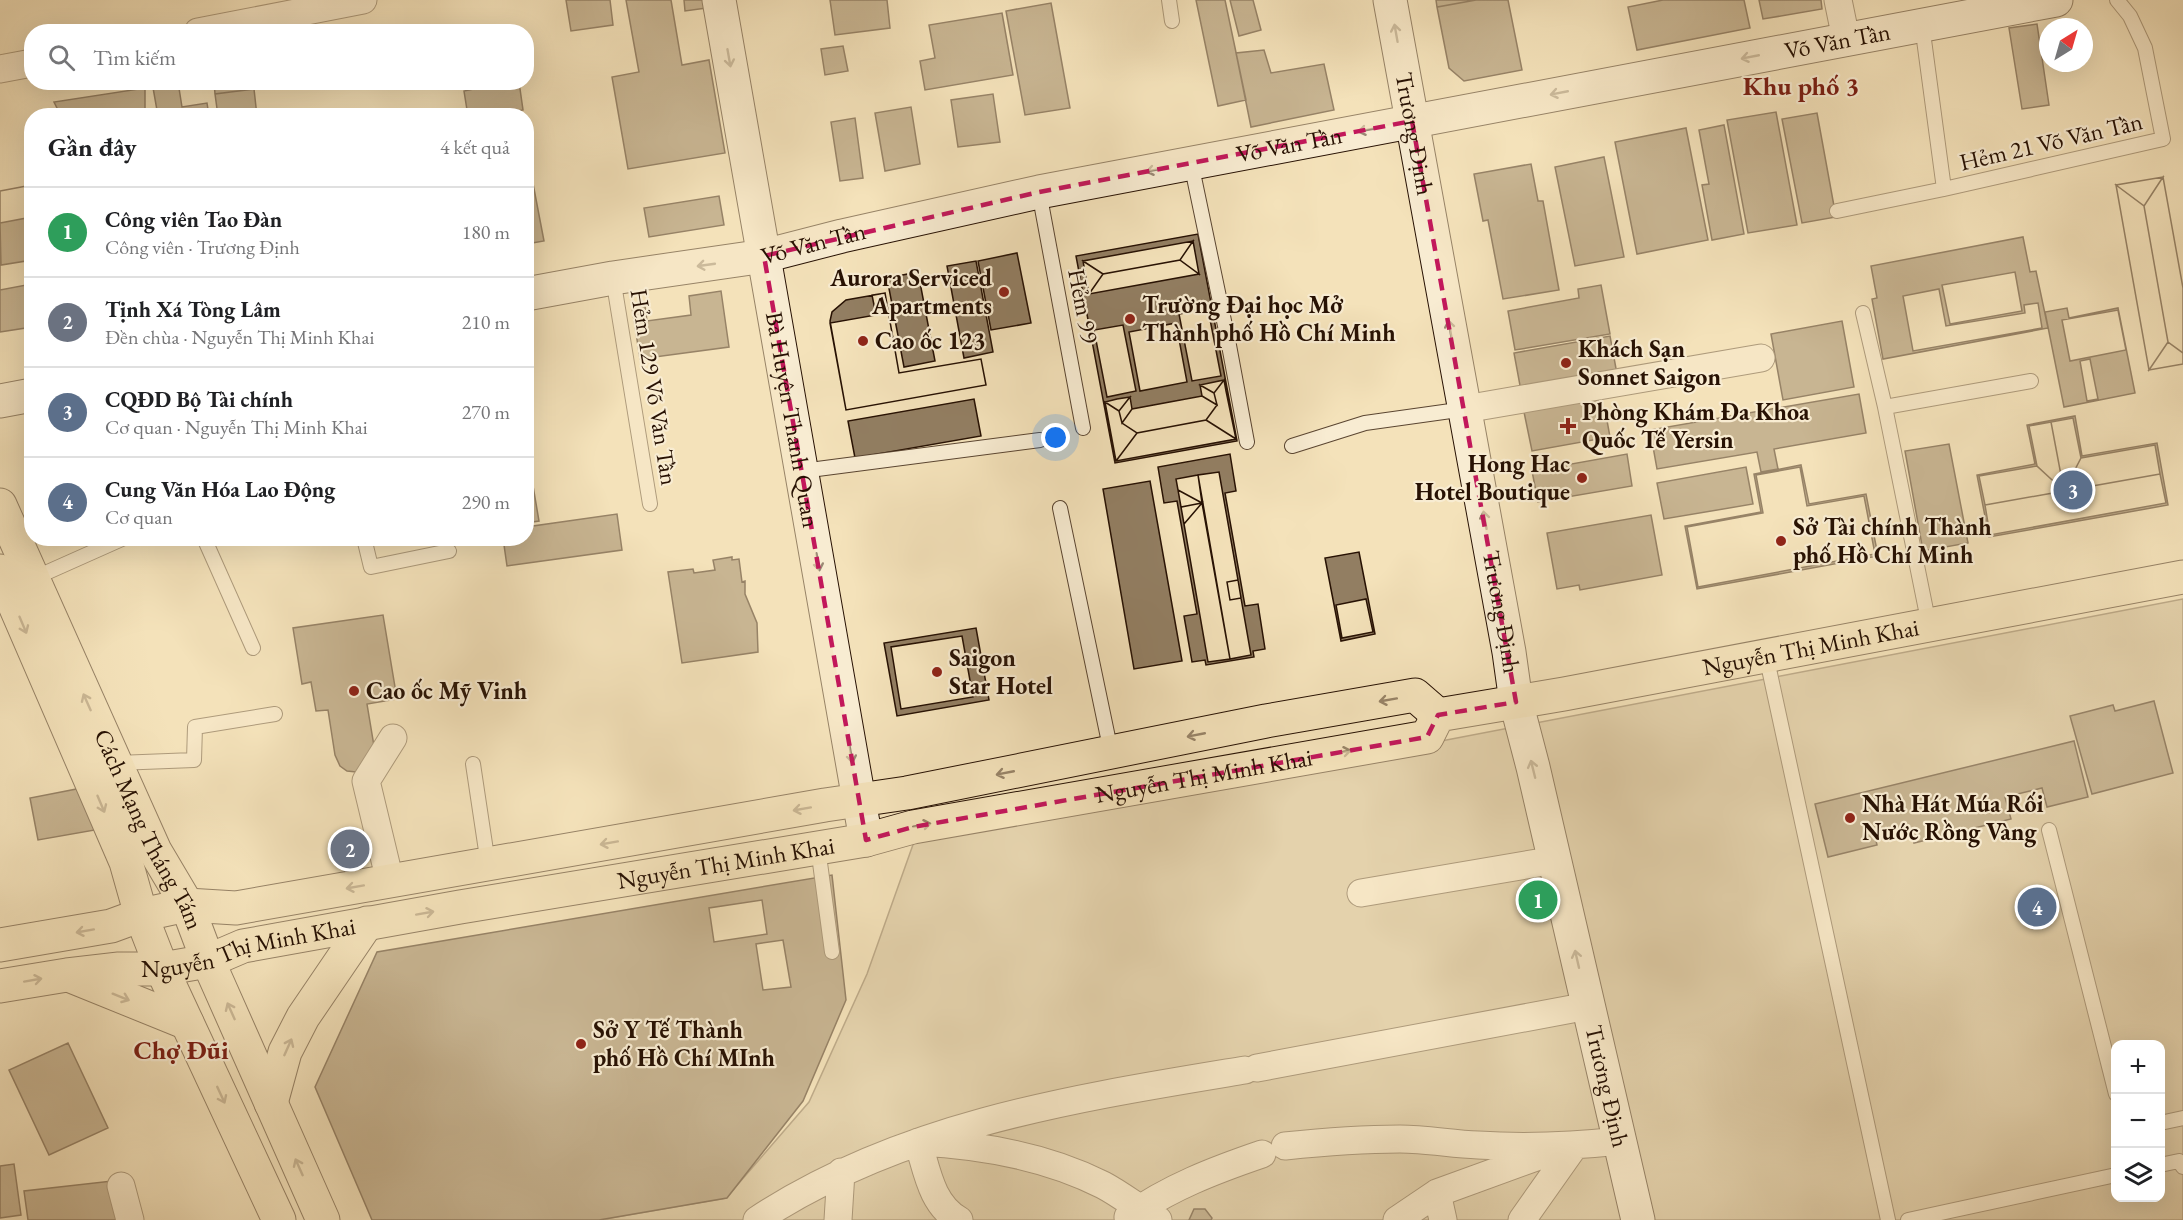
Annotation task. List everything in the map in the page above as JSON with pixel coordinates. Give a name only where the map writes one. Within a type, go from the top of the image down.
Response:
[{"type":"main road","name":"Bà Huyện Thanh Quan","points":[[719,0],[866,840]]},
{"type":"main road","name":"Trương Định","points":[[1390,0],[1516,702],[1638,1220]]},
{"type":"main road","name":"Võ Văn Tần","points":[[534,293],[613,278],[764,256],[1039,192],[2056,0]]},
{"type":"main road","points":[[0,402],[24,397]]},
{"type":"main road","name":"Cách Mạng Tháng Tám","points":[[0,505],[155,851],[187,905],[208,961],[323,1220]]},
{"type":"main road","name":"Cách Mạng Tháng Tám","points":[[0,571],[126,862],[141,915],[162,969],[279,1220]]},
{"type":"main road","name":"Nguyễn Thị Minh Khai","points":[[1438,715],[2183,577]]},
{"type":"main road","name":"Nguyễn Thị Minh Khai","points":[[0,945],[111,926],[141,915],[187,905],[236,908],[907,793],[1266,720],[1416,695],[1438,715]]},
{"type":"main road","name":"Nguyễn Thị Minh Khai","points":[[0,986],[67,975],[118,969],[162,969],[208,961],[243,946],[367,923],[866,840],[913,826],[1427,737],[1438,715]]},
{"type":"main road","points":[[271,1103],[285,1052],[303,1017],[367,923]]},
{"type":"main road","points":[[67,975],[187,1023]]},
{"type":"street","points":[[239,24],[363,0]]},
{"type":"street","points":[[1838,0],[1846,39]]},
{"type":"street","points":[[0,69],[24,64]]},
{"type":"street","points":[[1464,409],[1761,358]]},
{"type":"street","points":[[390,881],[366,781],[393,738]]},
{"type":"street","points":[[1361,893],[1555,860]]},
{"type":"street","points":[[757,1220],[804,1191],[841,1172],[918,1142],[984,1121],[1050,1104],[1588,1006]]},
{"type":"street","points":[[918,1142],[987,1149],[1054,1165],[1106,1186],[1140,1216],[1196,1179],[1274,1150],[1326,1142],[1399,1139],[1475,1145],[1570,1146],[1620,1141]]},
{"type":"street","points":[[918,1142],[932,1188],[945,1209],[959,1220]]},
{"type":"street","points":[[1397,1220],[1437,1193],[1570,1146]]},
{"type":"street","points":[[1522,1220],[1570,1146]]},
{"type":"street","points":[[838,1220],[841,1172]]},
{"type":"street","points":[[122,1186],[130,1220]]},
{"type":"street","points":[[1437,1193],[1443,1220]]},
{"type":"lane","points":[[1169,0],[1172,21]]},
{"type":"lane","name":"Hẻm 21 Võ Văn Tần","points":[[1944,189],[2163,139],[2145,48],[2130,16],[2117,0]]},
{"type":"lane","points":[[1837,211],[1944,189],[1922,25]]},
{"type":"lane","points":[[1191,163],[1247,442]]},
{"type":"lane","name":"Hẻm 99","points":[[1039,192],[1083,428]]},
{"type":"lane","name":"Hẻm 129 Võ Văn Tần","points":[[613,278],[650,504]]},
{"type":"lane","points":[[1863,313],[1885,407],[1929,625]]},
{"type":"lane","points":[[1885,407],[2031,381]]},
{"type":"lane","points":[[1292,446],[1365,423],[1464,409]]},
{"type":"lane","points":[[802,471],[1040,440]]},
{"type":"lane","points":[[1060,508],[1110,752]]},
{"type":"lane","points":[[32,579],[106,546]]},
{"type":"lane","points":[[208,546],[253,648]]},
{"type":"lane","points":[[366,546],[371,567],[449,551]]},
{"type":"lane","points":[[1766,655],[1888,1220]]},
{"type":"lane","points":[[115,764],[194,760],[195,727],[275,714]]},
{"type":"lane","points":[[473,764],[488,864]]},
{"type":"lane","points":[[2049,830],[2111,1078]]},
{"type":"lane","points":[[818,848],[832,952]]},
{"type":"lane","points":[[2165,1122],[2183,1118]]},
{"type":"lane","points":[[2165,1164],[2179,1161],[2183,1167]]},
{"type":"lane","points":[[1908,1220],[2111,1176]]},
{"type":"highlighted area","points":[[1412,121],[1516,702],[1438,715],[1427,737],[913,827],[866,840],[764,256],[1039,192]]},
{"type":"shaded area","points":[[2183,599],[2183,1220],[599,1220],[726,1198],[809,1102],[867,974],[920,825],[1436,742]]},
{"type":"building","points":[[566,0],[610,0],[613,25],[571,31]]},
{"type":"building","points":[[626,0],[671,0],[682,65],[709,60],[725,153],[628,169],[612,77],[639,72]]},
{"type":"building","points":[[684,0],[721,0],[721,6],[685,11]]},
{"type":"building","points":[[830,0],[887,0],[890,28],[835,35]]},
{"type":"building","points":[[1196,0],[1225,0],[1246,100],[1218,106]]},
{"type":"building","points":[[1230,0],[1253,0],[1261,30],[1239,36]]},
{"type":"building","points":[[1436,0],[1476,0],[1437,7]]},
{"type":"building","points":[[1476,0],[1508,0],[1522,70],[1464,81],[1449,68],[1437,7]]},
{"type":"building","points":[[1663,0],[1744,0],[1750,28],[1637,50],[1628,7]]},
{"type":"building","points":[[1759,0],[1821,0],[1822,9],[1763,19]]},
{"type":"building","points":[[1051,3],[1070,108],[1025,115],[1006,11]]},
{"type":"building","points":[[1002,13],[1013,75],[925,90],[920,61],[935,58],[929,25]]},
{"type":"building","points":[[2037,24],[2039,72],[2044,72],[2049,105],[2022,109],[2009,28]]},
{"type":"building","points":[[843,46],[848,71],[825,75],[821,49]]},
{"type":"building","points":[[1264,50],[1271,73],[1324,64],[1334,110],[1251,127],[1236,53]]},
{"type":"building","points":[[145,90],[145,108],[57,108],[54,102]]},
{"type":"building","points":[[153,90],[179,90],[182,107],[207,103],[208,108],[157,108]]},
{"type":"building","points":[[215,90],[246,90],[215,94]]},
{"type":"building","points":[[254,90],[256,108],[217,108],[215,94]]},
{"type":"building","points":[[520,90],[523,108],[467,108],[464,91]]},
{"type":"building","points":[[993,94],[1000,142],[958,147],[951,100]]},
{"type":"building","points":[[911,107],[920,164],[885,171],[875,113]]},
{"type":"building","points":[[1776,112],[1797,225],[1748,233],[1727,120]]},
{"type":"building","points":[[1817,113],[1836,217],[1802,223],[1782,119]]},
{"type":"building","points":[[855,118],[863,178],[840,181],[831,122]]},
{"type":"building","points":[[1724,125],[1744,234],[1712,240],[1702,185],[1709,184],[1699,130]]},
{"type":"building","points":[[1686,128],[1708,240],[1637,254],[1615,142]]},
{"type":"building","points":[[1604,157],[1624,257],[1575,266],[1555,167]]},
{"type":"building","points":[[1531,164],[1538,201],[1543,201],[1559,290],[1503,299],[1488,220],[1483,221],[1474,174]]},
{"type":"building","points":[[2163,177],[2183,288],[2183,364],[2149,370],[2116,185]]},
{"type":"building","points":[[2163,177],[2183,288],[2183,353],[2168,342],[2144,206]]},
{"type":"building","points":[[2163,177],[2144,206],[2116,185]]},
{"type":"building","points":[[2116,185],[2144,206],[2168,342],[2149,370]]},
{"type":"building","points":[[24,186],[24,328],[0,332],[0,191]]},
{"type":"building","points":[[24,186],[24,286],[0,290],[0,191]]},
{"type":"building","points":[[534,189],[544,241],[534,243]]},
{"type":"building","points":[[719,196],[724,225],[649,237],[644,208]]},
{"type":"building","points":[[24,218],[24,261],[1,265],[0,223]]},
{"type":"building","points":[[1198,234],[1237,441],[1115,463],[1076,256]],"holes":[[[1176,323],[1187,382],[1140,391],[1129,332]]]},
{"type":"building","points":[[2023,237],[2030,272],[2036,271],[2048,328],[1883,359],[1872,299],[1877,298],[1871,266]]},
{"type":"building","points":[[1193,241],[1199,274],[1180,260]]},
{"type":"building","points":[[1193,241],[1180,260],[1103,274],[1083,261]]},
{"type":"building","name":"Aurora Serviced Apartments","points":[[1017,253],[1031,323],[991,330],[978,261]]},
{"type":"building","points":[[1180,260],[1199,274],[1089,294],[1103,274]]},
{"type":"building","points":[[976,261],[993,352],[964,358],[947,266]]},
{"type":"building","points":[[1083,261],[1103,274],[1089,294]]},
{"type":"building","points":[[918,272],[935,361],[904,367],[887,278]]},
{"type":"building","points":[[2015,272],[2022,311],[1950,324],[1942,285]]},
{"type":"building","points":[[1601,285],[1610,334],[1515,350],[1508,311],[1579,298],[1578,289]]},
{"type":"building","points":[[1939,289],[1946,326],[2025,313],[2024,305],[2038,303],[2042,328],[1913,351],[1903,296]]},
{"type":"building","points":[[721,291],[729,347],[640,359],[632,307],[645,306],[647,321],[691,315],[689,296]]},
{"type":"building","name":"Cao ốc 123","points":[[885,293],[899,373],[981,359],[986,385],[846,410],[830,321],[832,312],[846,300]]},
{"type":"building","name":"Cao ốc 123","points":[[885,293],[899,373],[981,359],[986,385],[846,410],[830,323],[876,315],[872,295]]},
{"type":"building","points":[[2067,308],[2069,318],[2118,308],[2135,393],[2064,407],[2045,312]]},
{"type":"building","points":[[1208,309],[1221,376],[1192,381],[1179,314]]},
{"type":"building","points":[[2118,310],[2126,350],[2070,361],[2062,320]]},
{"type":"building","points":[[1842,321],[1854,387],[1783,400],[1771,334]]},
{"type":"building","points":[[1123,325],[1136,391],[1107,397],[1094,330]]},
{"type":"building","name":"Khách Sạn Sonnet Saigon","points":[[1610,336],[1617,374],[1521,391],[1514,353]]},
{"type":"building","points":[[2168,342],[2183,353],[2183,364],[2149,370]]},
{"type":"building","points":[[2090,359],[2098,399],[2087,401],[2080,361]]},
{"type":"building","points":[[1224,380],[1214,393],[1200,385]]},
{"type":"building","points":[[1224,380],[1236,439],[1206,420],[1217,405],[1214,393]]},
{"type":"building","points":[[1200,385],[1214,393],[1217,405],[1202,396]]},
{"type":"building","points":[[1859,394],[1866,433],[1774,449],[1778,469],[1761,472],[1757,452],[1657,469],[1650,430]]},
{"type":"building","points":[[1202,396],[1217,405],[1206,420],[1137,433],[1122,423],[1132,409]]},
{"type":"building","points":[[1130,397],[1132,409],[1122,423],[1119,411]]},
{"type":"building","points":[[1130,397],[1119,411],[1105,402],[1117,399]]},
{"type":"building","points":[[974,399],[981,436],[855,458],[848,421]]},
{"type":"building","name":"Phòng Khám Đa Khoa Quốc Tế Yersin","points":[[1598,399],[1601,415],[1606,415],[1610,437],[1532,451],[1524,412]]},
{"type":"building","points":[[1105,402],[1119,411],[1122,423],[1137,433],[1116,461]]},
{"type":"building","points":[[2075,416],[2082,456],[2157,443],[2168,505],[1989,537],[1977,475],[2035,464],[2027,425]]},
{"type":"building","points":[[2073,418],[2081,458],[2064,491],[2051,422]]},
{"type":"building","points":[[1206,420],[1236,439],[1116,461],[1137,433]]},
{"type":"building","points":[[2051,422],[2064,491],[2037,466],[2029,426]]},
{"type":"building","points":[[1949,444],[1968,543],[1923,551],[1905,451]]},
{"type":"building","points":[[2155,445],[2160,474],[2064,491],[2081,458]]},
{"type":"building","points":[[1230,454],[1236,491],[1225,493],[1245,606],[1258,604],[1265,649],[1253,651],[1254,657],[1206,665],[1205,660],[1192,662],[1184,616],[1197,614],[1177,501],[1164,503],[1158,467]]},
{"type":"building","name":"Hong Hac Hotel Boutique","points":[[1627,454],[1632,486],[1538,502],[1532,471]]},
{"type":"building","name":"Sở Tài chính Thành phố Hồ Chí Minh","points":[[1801,465],[1809,504],[1866,494],[1878,556],[1697,589],[1685,526],[1761,512],[1754,474]]},
{"type":"building","points":[[2037,466],[2064,491],[1985,505],[1979,476]]},
{"type":"building","points":[[1746,467],[1753,504],[1664,519],[1657,483]]},
{"type":"building","name":"Sở Tài chính Thành phố Hồ Chí Minh","points":[[1800,467],[1807,506],[1864,496],[1875,554],[1698,587],[1687,527],[1763,513],[1756,475]]},
{"type":"building","points":[[1219,472],[1238,580],[1227,582],[1230,600],[1241,598],[1251,655],[1230,659],[1198,475]]},
{"type":"building","points":[[2160,474],[2166,503],[1990,535],[1985,505]]},
{"type":"building","points":[[1198,475],[1202,503],[1178,490],[1176,479]]},
{"type":"building","points":[[1150,481],[1182,661],[1134,669],[1103,489]]},
{"type":"building","points":[[1178,490],[1202,503],[1181,507]]},
{"type":"building","points":[[534,492],[539,521],[534,522]]},
{"type":"building","points":[[1202,503],[1184,524],[1181,507]]},
{"type":"building","points":[[1202,503],[1230,659],[1208,662],[1184,524]]},
{"type":"building","points":[[617,514],[622,550],[507,566],[504,546],[534,546],[534,526]]},
{"type":"building","points":[[1651,515],[1662,575],[1580,590],[1579,585],[1557,589],[1547,533]]},
{"type":"building","points":[[1359,552],[1375,634],[1341,641],[1325,558]]},
{"type":"building","points":[[732,557],[732,560],[739,559],[742,582],[745,581],[745,594],[757,623],[758,652],[682,663],[668,572],[693,569],[694,573],[715,570],[713,560]]},
{"type":"building","points":[[1238,580],[1241,598],[1230,600],[1227,582]]},
{"type":"building","points":[[1366,599],[1373,632],[1342,638],[1336,605]]},
{"type":"building","name":"Cao ốc Mỹ Vinh","points":[[383,615],[397,699],[367,704],[374,746],[356,772],[347,771],[340,766],[335,755],[328,710],[316,711],[311,682],[302,684],[293,628]]},
{"type":"building","name":"Saigon Star Hotel","points":[[976,628],[989,700],[897,716],[884,643]]},
{"type":"building","name":"Saigon Star Hotel","points":[[962,636],[973,697],[901,709],[891,647]]},
{"type":"building","points":[[2154,701],[2173,773],[2092,794],[2070,716],[2113,705],[2115,711]]},
{"type":"building","points":[[2074,741],[2088,797],[2047,807],[2042,788],[2005,797],[2011,819],[1914,843],[1910,827],[1875,836],[1877,845],[1828,857],[1815,804]]},
{"type":"building","points":[[87,787],[95,830],[38,840],[30,798]]},
{"type":"building","name":"Sở Y Tế Thành phố Hồ Chí MInh","points":[[832,875],[846,1000],[803,1101],[727,1198],[599,1220],[372,1220],[315,1087],[377,952]]},
{"type":"building","points":[[762,900],[767,934],[714,942],[709,908]]},
{"type":"building","points":[[783,940],[791,987],[763,990],[756,944]]},
{"type":"building","points":[[68,1043],[108,1128],[49,1155],[9,1070]]},
{"type":"building","points":[[14,1164],[21,1215],[0,1218],[0,1166]]},
{"type":"building","points":[[112,1181],[117,1220],[28,1220],[24,1191]]},
{"type":"building","points":[[1194,1209],[1205,1209],[1212,1218],[1211,1220],[1189,1220]]},
{"type":"place","name":"Aurora Serviced Apartments","points":[[1004,292]]},
{"type":"place","name":"Trường Đại học Mở Thành phố Hồ Chí Minh","points":[[1130,319]]},
{"type":"place","name":"Cao ốc 123","points":[[863,341]]},
{"type":"place","name":"Khách Sạn Sonnet Saigon","points":[[1566,363]]},
{"type":"place","name":"Phòng Khám Đa Khoa Quốc Tế Yersin","points":[[1568,426]]},
{"type":"place","name":"Hong Hac Hotel Boutique","points":[[1582,478]]},
{"type":"place","name":"CQĐD Bộ Tài chính","points":[[2073,490]]},
{"type":"place","name":"Sở Tài chính Thành phố Hồ Chí Minh","points":[[1781,541]]},
{"type":"place","name":"Saigon Star Hotel","points":[[937,672]]},
{"type":"place","name":"Cao ốc Mỹ Vinh","points":[[354,691]]},
{"type":"place","name":"Nhà Hát Múa Rối Nước Rồng Vàng","points":[[1850,818]]},
{"type":"place","name":"Tịnh Xá Tòng Lâm","points":[[350,849]]},
{"type":"place","name":"Công viên Tao Đàn","points":[[1538,900]]},
{"type":"place","name":"Cung Văn Hóa Lao Động","points":[[2037,907]]},
{"type":"place","name":"Sở Y Tế Thành phố Hồ Chí MInh","points":[[581,1044]]},
{"type":"district","name":"Khu phố 3","points":[[1801,86]]},
{"type":"district","name":"Chợ Đũi","points":[[181,1050]]}]
